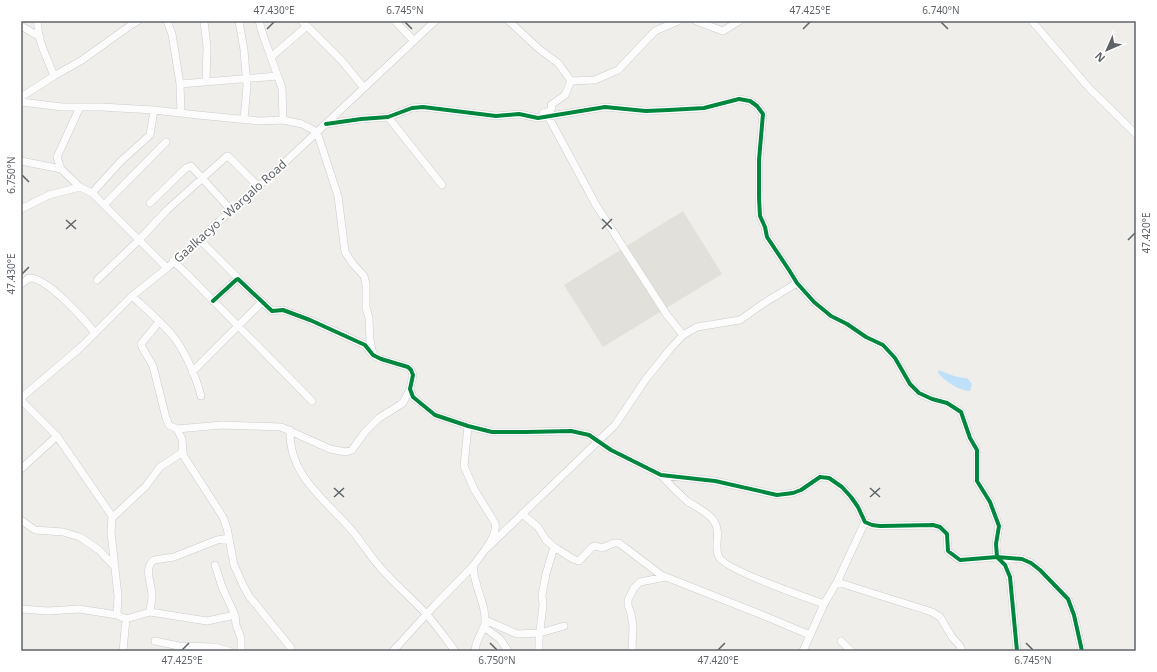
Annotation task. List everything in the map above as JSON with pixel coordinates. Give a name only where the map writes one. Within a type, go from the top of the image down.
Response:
[{"type":"street","points":[[21,97],[82,60],[138,21]]},
{"type":"street","points":[[167,21],[172,34],[180,84],[181,114]]},
{"type":"street","points":[[204,21],[207,47],[206,81]]},
{"type":"street","points":[[239,21],[244,50],[246,78],[244,119]]},
{"type":"street","points":[[259,21],[282,88],[283,120]]},
{"type":"street","points":[[395,21],[414,41]]},
{"type":"street","name":"Gaalkacyo - Wargalo Road","points":[[21,399],[95,334],[132,296],[167,268],[326,124],[435,21]]},
{"type":"street","points":[[509,21],[539,49],[558,63],[572,81]]},
{"type":"street","points":[[572,81],[595,80],[618,70],[655,31],[678,21]]},
{"type":"street","points":[[696,21],[723,31],[739,21]]},
{"type":"street","points":[[1032,21],[1089,88],[1136,134]]},
{"type":"street","points":[[40,23],[40,36],[54,76]]},
{"type":"street","points":[[271,57],[305,23],[342,60],[364,88]]},
{"type":"street","points":[[21,26],[40,36]]},
{"type":"street","points":[[180,84],[278,76]]},
{"type":"street","points":[[538,118],[545,112],[549,112],[552,106],[565,95],[572,81]]},
{"type":"street","points":[[326,124],[388,117],[412,108],[423,107],[496,116],[519,114],[538,118],[605,106],[646,111],[669,110],[704,108],[739,99],[750,101],[757,106],[763,114],[759,160],[760,216],[765,227],[767,238],[797,283],[814,302],[831,316],[848,324],[866,337],[884,345],[895,358],[913,388],[923,395],[947,403],[961,412],[970,438],[977,450],[978,481],[990,502],[999,526],[996,544],[997,557],[1005,566],[1010,577],[1017,651]]},
{"type":"street","points":[[21,102],[62,107],[154,110],[181,114],[244,119],[283,120],[302,124],[317,132],[338,196],[345,252],[364,276],[366,284],[366,307],[369,318],[370,340],[373,355]]},
{"type":"street","points":[[80,107],[57,157],[61,168],[80,187],[92,193],[167,268]]},
{"type":"street","points":[[92,193],[121,161],[150,135],[154,110]]},
{"type":"street","points":[[548,116],[596,205],[667,315],[683,335]]},
{"type":"street","points":[[388,117],[442,185]]},
{"type":"street","points":[[104,205],[166,142]]},
{"type":"street","points":[[97,280],[139,240],[167,210],[227,156],[258,186]]},
{"type":"street","points":[[21,161],[61,168]]},
{"type":"street","points":[[150,202],[186,168],[191,166],[231,210]]},
{"type":"street","points":[[21,209],[49,195],[80,187]]},
{"type":"street","points":[[159,322],[142,341],[142,347],[153,366],[166,418],[169,424],[177,428],[222,426],[281,427],[330,449],[346,452],[352,450],[379,418],[403,403],[410,390],[413,375],[412,370],[408,367],[381,359],[373,355],[364,345],[355,340],[286,311],[272,311],[198,239]]},
{"type":"street","points":[[173,262],[184,271],[312,401]]},
{"type":"street","points":[[21,284],[29,278],[37,278],[43,282],[69,304],[95,334]]},
{"type":"street","points":[[213,301],[236,280],[241,281]]},
{"type":"street","points":[[486,549],[615,426],[646,379],[683,335],[697,327],[740,320],[797,283]]},
{"type":"street","points":[[132,296],[176,340],[184,352],[192,372],[198,382],[201,396]]},
{"type":"street","points":[[192,372],[262,302]]},
{"type":"street","points":[[410,390],[413,397],[435,415],[468,426],[492,432],[571,431],[589,435],[611,450],[661,475],[687,500],[714,521],[718,531],[716,549],[719,557],[724,563],[746,574],[824,604]]},
{"type":"street","points":[[21,399],[57,436],[112,516],[111,532],[118,591],[117,615]]},
{"type":"street","points":[[393,651],[473,566],[486,549],[495,533],[496,527],[493,519],[474,489],[464,466],[468,426]]},
{"type":"street","points":[[177,428],[182,439],[183,455],[223,517],[227,528],[234,565],[243,585],[249,596],[291,648],[290,651]]},
{"type":"street","points":[[290,430],[293,453],[300,471],[310,485],[354,533],[381,569],[427,615],[455,651]]},
{"type":"street","points":[[21,469],[57,436]]},
{"type":"street","points":[[112,518],[146,486],[160,467],[183,452]]},
{"type":"street","points":[[661,475],[715,481],[777,495],[786,495],[801,490],[820,477],[829,478],[838,484],[851,497],[858,507],[865,522],[872,525],[933,525],[940,527],[947,534],[948,551],[960,560],[997,557],[1022,559],[1031,563],[1040,570],[1068,599],[1074,615],[1082,651]]},
{"type":"street","points":[[522,514],[538,527],[546,540],[574,560],[579,561],[592,547],[596,546],[602,548],[614,543],[619,543],[636,554],[654,570],[666,577],[810,635]]},
{"type":"street","points":[[21,520],[35,530],[63,532],[80,537],[99,550],[114,566]]},
{"type":"street","points":[[803,651],[824,604],[837,582],[865,522]]},
{"type":"street","points":[[150,612],[152,597],[149,565],[152,561],[174,557],[217,540],[228,538]]},
{"type":"street","points":[[539,651],[543,612],[542,595],[546,574],[554,547]]},
{"type":"street","points":[[215,566],[222,587],[235,615],[236,625],[241,638],[241,651]]},
{"type":"street","points":[[473,566],[476,582],[483,600],[485,623],[482,634],[475,645],[476,651]]},
{"type":"street","points":[[632,651],[633,626],[628,600],[634,588],[640,582],[666,577]]},
{"type":"street","points":[[837,582],[932,612],[940,617],[962,651]]},
{"type":"street","points":[[21,609],[48,611],[79,609],[117,615],[126,619],[150,612],[208,621],[235,615]]},
{"type":"street","points":[[123,651],[126,619]]},
{"type":"street","points":[[485,623],[517,634],[540,633],[564,626]]},
{"type":"street","points":[[485,623],[500,639],[508,651]]},
{"type":"street","points":[[155,641],[179,646],[214,647],[229,651]]},
{"type":"street","points":[[841,642],[851,651]]},
{"type":"shaded area","points":[[683,211],[722,274],[603,347],[564,285]]},
{"type":"water","points":[[939,370],[956,377],[967,378],[972,384],[970,391],[961,389],[948,382],[938,373]]},
{"type":"cycle path","points":[[326,124],[388,117],[412,108],[423,107],[496,116],[519,114],[538,118],[605,107],[646,111],[704,108],[739,99],[750,101],[757,106],[763,114],[759,160],[760,216],[765,227],[767,237],[797,283],[814,302],[831,316],[847,324],[866,337],[883,345],[895,358],[910,384],[919,393],[932,399],[947,403],[961,412],[970,438],[977,450],[977,481],[990,502],[999,526],[996,544],[997,557],[1005,565],[1010,577],[1017,651]]},
{"type":"cycle path","points":[[213,301],[238,279],[272,311],[283,310],[310,320],[365,345],[373,355],[381,359],[408,367],[413,375],[410,389],[413,397],[435,415],[468,426],[492,432],[571,431],[589,435],[611,450],[661,475],[715,481],[777,495],[793,493],[801,490],[820,477],[829,478],[842,487],[858,507],[865,522],[872,525],[933,525],[940,527],[947,534],[948,551],[960,560],[997,557],[1022,559],[1031,563],[1040,570],[1068,599],[1074,615],[1082,651]]}]
